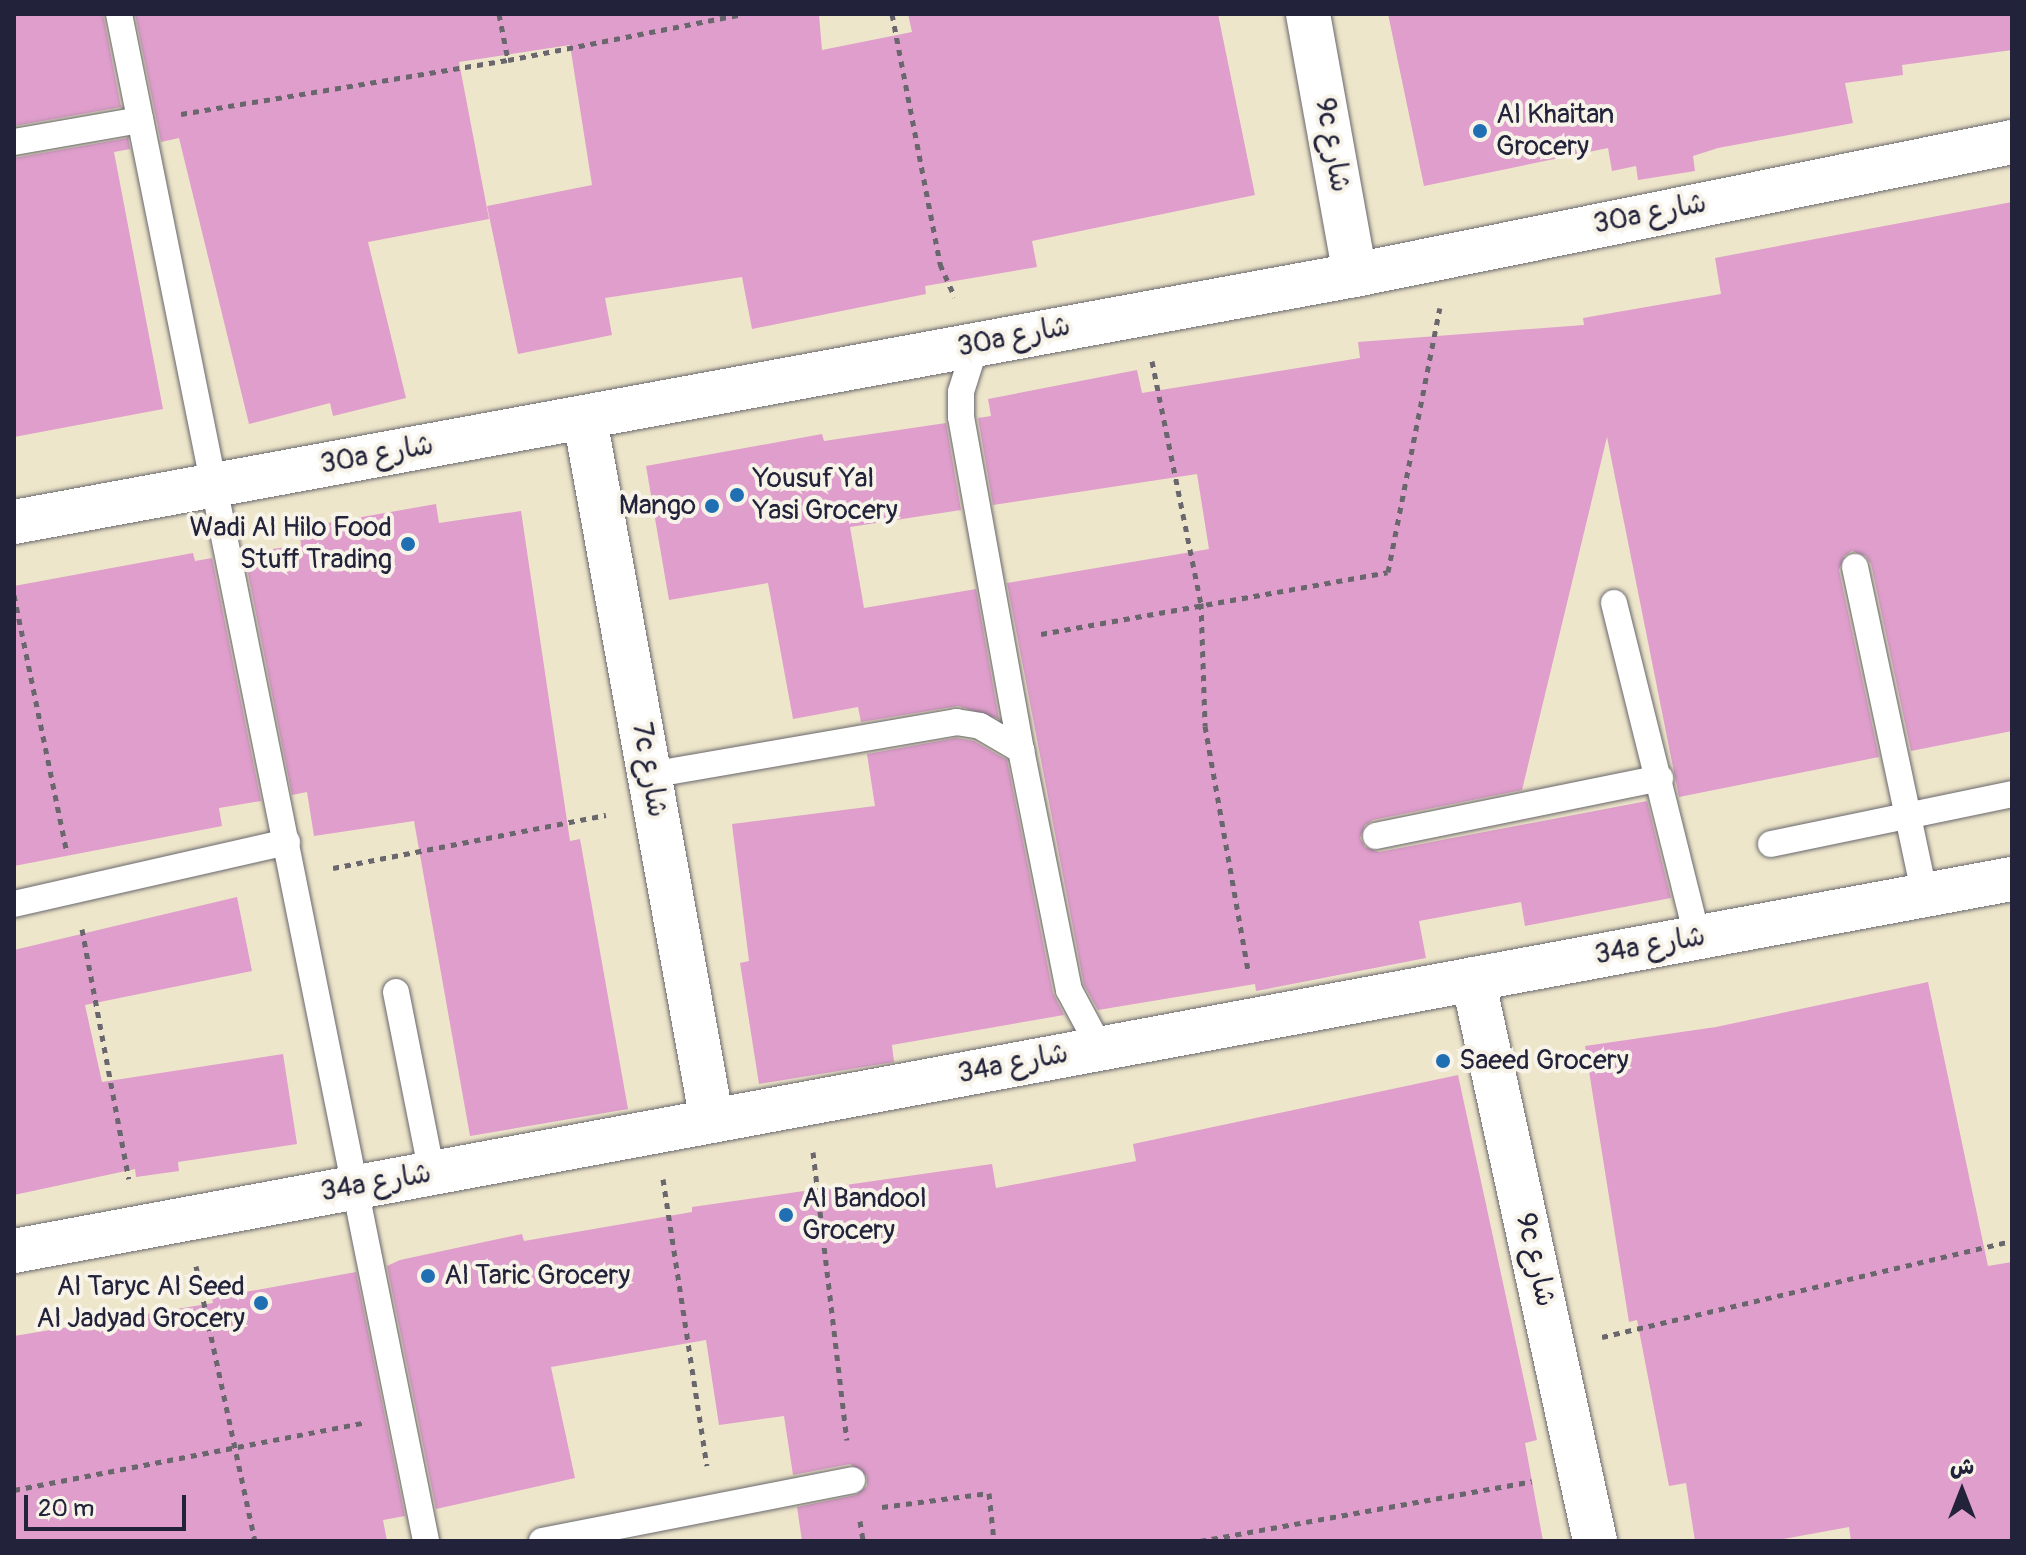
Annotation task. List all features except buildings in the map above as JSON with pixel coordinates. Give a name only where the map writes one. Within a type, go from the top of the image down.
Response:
[{"type":"street","name":"9c شارع","points":[[1308,14],[1355,275]]},
{"type":"street","name":"30a شارع","points":[[14,522],[1355,275],[2012,142]]},
{"type":"street","name":"7c شارع","points":[[585,419],[712,1121]]},
{"type":"street","name":"34a شارع","points":[[14,1251],[2012,879]]},
{"type":"street","name":"9c شارع","points":[[1473,979],[1595,1541]]},
{"type":"lane","points":[[119,14],[426,1541]]},
{"type":"lane","points":[[14,142],[140,120]]},
{"type":"lane","points":[[976,344],[961,392],[961,417],[1021,750],[1069,990],[1093,1035],[1110,1046]]},
{"type":"lane","points":[[1855,567],[1925,895]]},
{"type":"lane","points":[[1614,603],[1660,778],[1697,937]]},
{"type":"lane","points":[[652,790],[956,722],[980,726],[1021,750]]},
{"type":"lane","points":[[1376,836],[1660,778]]},
{"type":"lane","points":[[1771,844],[2012,794]]},
{"type":"lane","points":[[14,904],[287,842]]},
{"type":"lane","points":[[396,992],[432,1173]]},
{"type":"lane","points":[[542,1541],[852,1480]]},
{"type":"path","points":[[499,14],[508,60]]},
{"type":"path","points":[[140,120],[508,60],[742,14]]},
{"type":"path","points":[[892,14],[940,264],[976,344]]},
{"type":"path","points":[[1001,642],[1201,603],[1388,572],[1451,255]]},
{"type":"path","points":[[1142,313],[1201,603],[1205,726],[1257,1019]]},
{"type":"path","points":[[292,875],[652,790]]},
{"type":"path","points":[[807,1103],[852,1480],[863,1541]]},
{"type":"path","points":[[656,1131],[714,1507]]},
{"type":"path","points":[[186,1218],[255,1541]]},
{"type":"path","points":[[1555,1348],[2012,1241]]},
{"type":"path","points":[[14,1490],[401,1415]]},
{"type":"path","points":[[1200,1541],[1580,1473]]},
{"type":"path","points":[[858,1510],[989,1493],[994,1541]]},
{"type":"place","name":"Al Khaitan Grocery","points":[[1480,131]]},
{"type":"place","name":"Yousuf Yal Yasi Grocery","points":[[737,495]]},
{"type":"place","name":"Mango","points":[[712,506]]},
{"type":"place","name":"Wadi Al Hilo Food Stuff Trading","points":[[408,544]]},
{"type":"place","name":"Saeed Grocery","points":[[1443,1061]]},
{"type":"place","name":"Al Bandool Grocery","points":[[786,1215]]},
{"type":"place","name":"Al Taric Grocery","points":[[428,1276]]},
{"type":"place","name":"Al Taryc Al Seed Al Jadyad Grocery","points":[[261,1303]]}]
